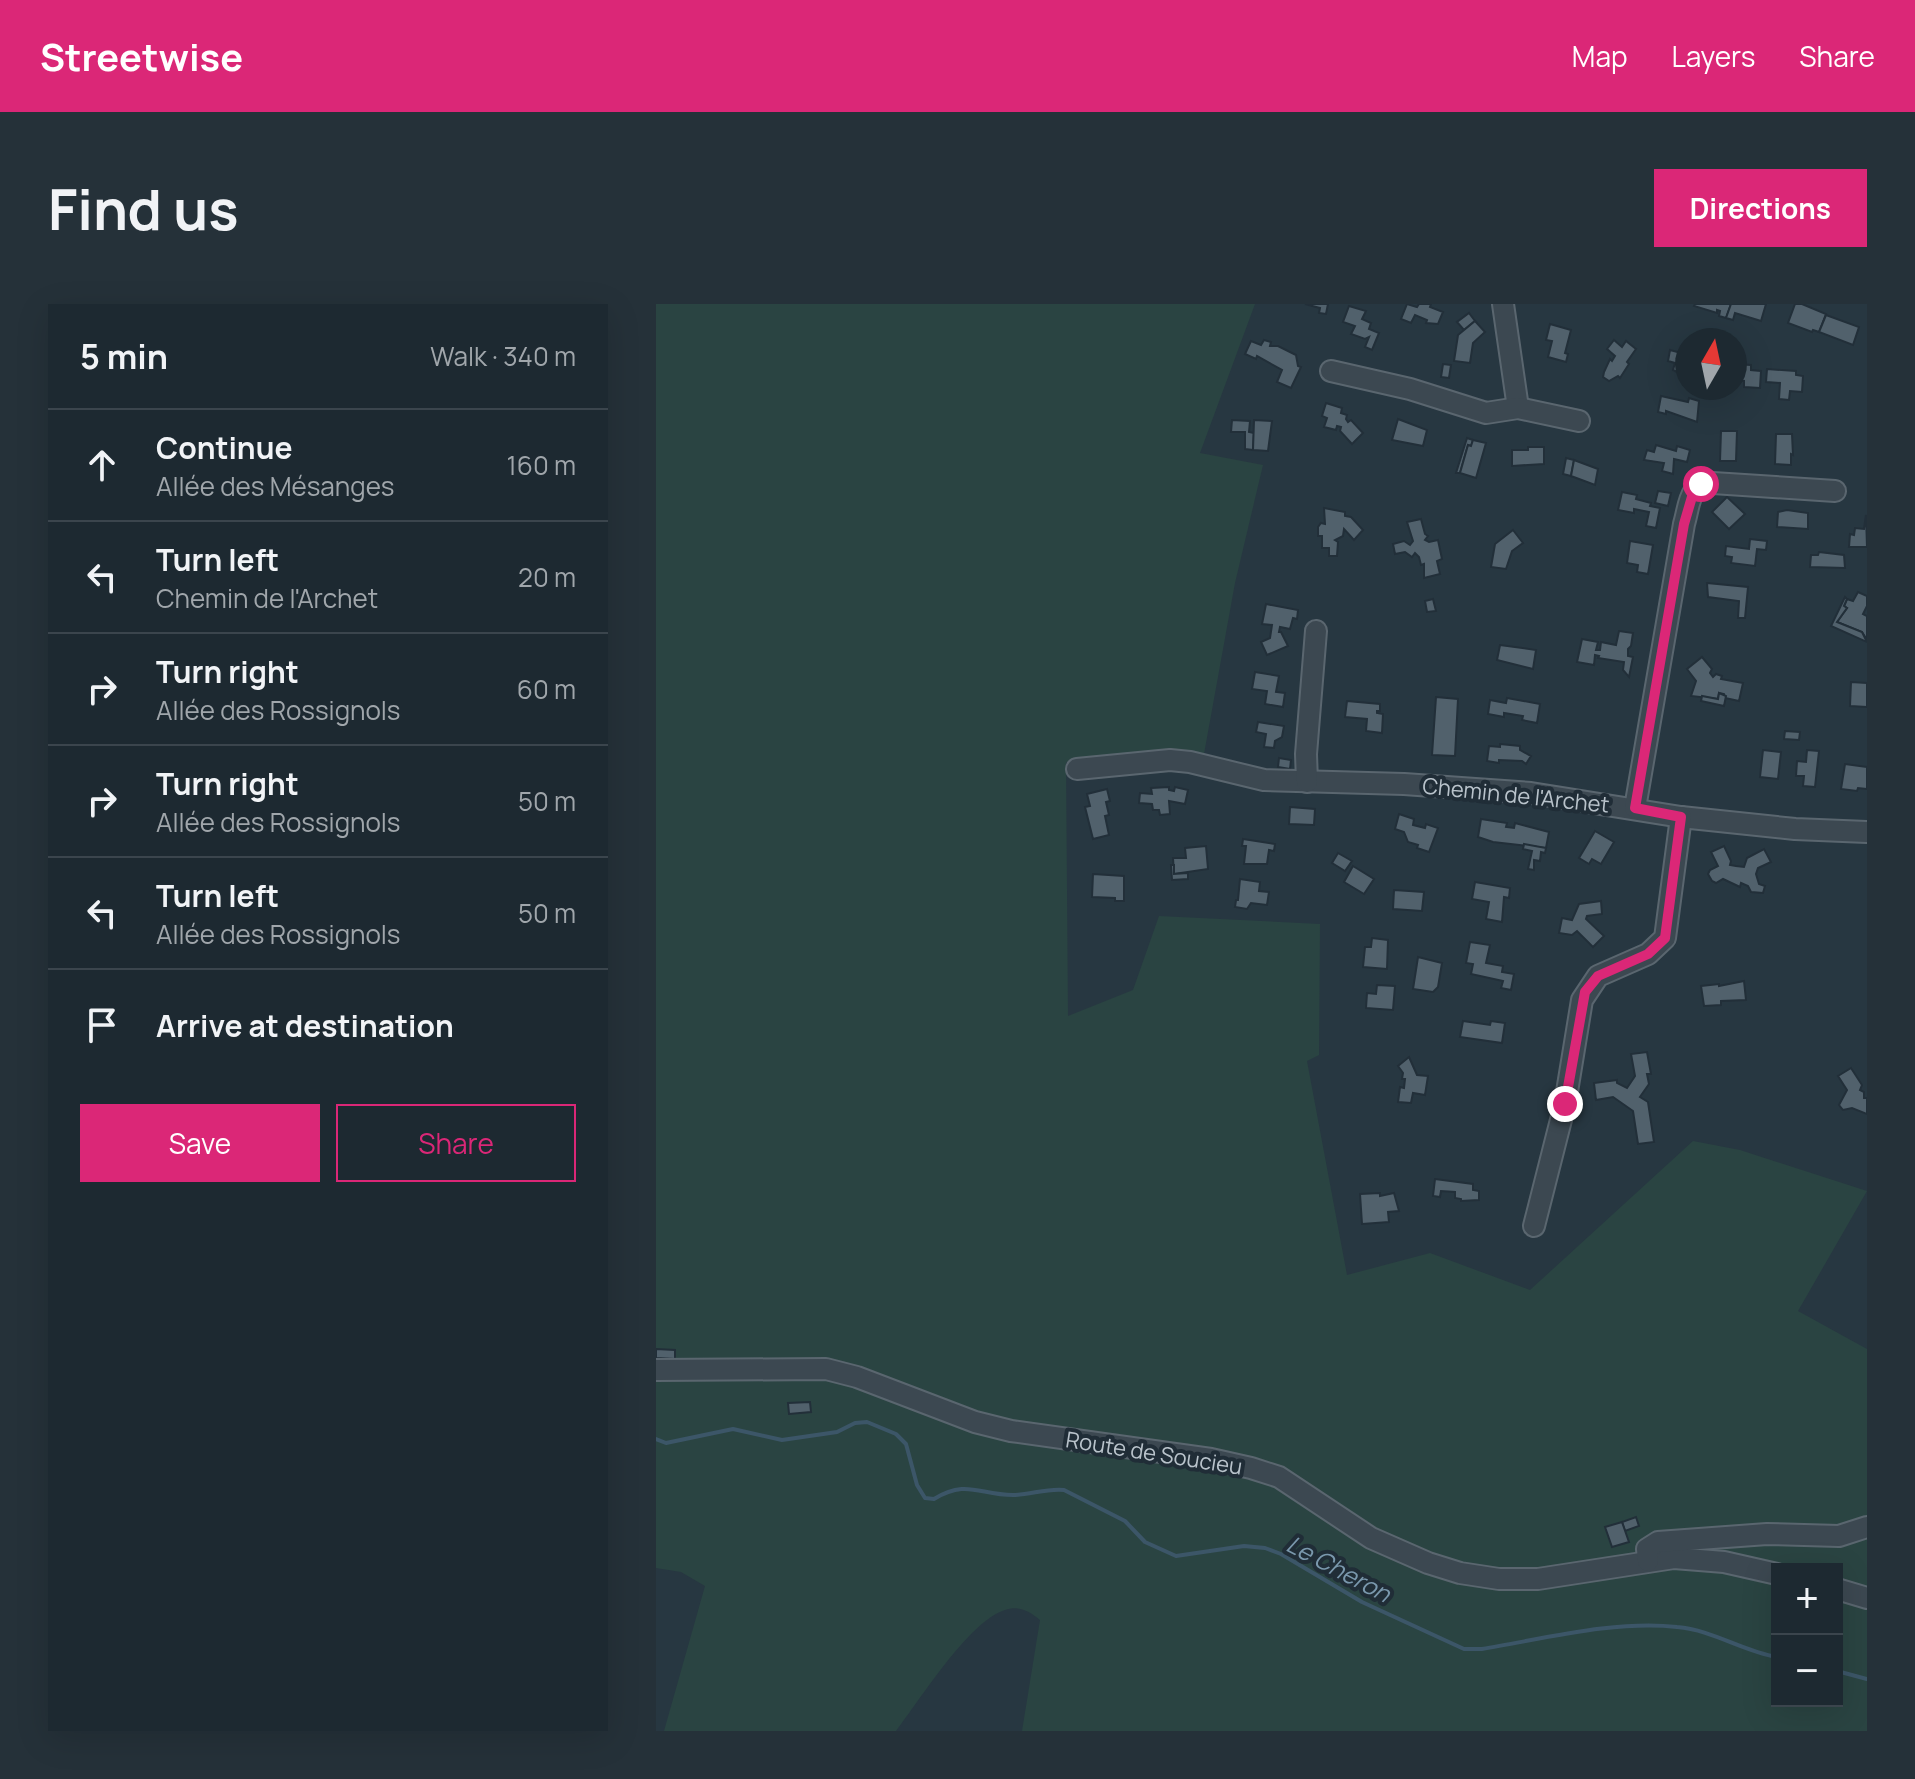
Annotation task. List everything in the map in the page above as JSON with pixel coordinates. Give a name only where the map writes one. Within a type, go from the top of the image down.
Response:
[{"type":"street","points":[[1503,304],[1518,408]]},
{"type":"street","points":[[1331,371],[1410,389],[1486,413],[1518,408],[1579,421]]},
{"type":"street","points":[[1635,808],[1682,537],[1694,490],[1701,484],[1713,483],[1835,491]]},
{"type":"street","points":[[1307,782],[1306,754],[1316,631]]},
{"type":"street","name":"Chemin de l'Archet","points":[[1077,769],[1170,760],[1264,780],[1404,784],[1531,793],[1681,817],[1795,829],[1867,832]]},
{"type":"street","points":[[1534,1226],[1565,1104],[1585,992],[1598,976],[1648,954],[1665,938],[1681,817]]},
{"type":"street","name":"Route de Soucieu","points":[[656,1370],[826,1369],[857,1377],[975,1422],[1011,1431],[1211,1459],[1251,1468],[1279,1477],[1371,1538],[1428,1563],[1460,1573],[1499,1579],[1538,1579],[1648,1561],[1697,1559],[1771,1573]]},
{"type":"street","points":[[1648,1561],[1647,1549],[1658,1542],[1767,1534],[1839,1536],[1867,1527]]},
{"type":"street","points":[[1843,1591],[1867,1598]]},
{"type":"green space","points":[[656,304],[1255,304],[1200,453],[1263,465],[1235,583],[1204,754],[1167,750],[1066,762],[1068,1016],[1133,990],[1159,916],[1320,924],[1319,1055],[1307,1061],[1347,1275],[1430,1253],[1530,1290],[1693,1141],[1740,1150],[1867,1191],[1798,1311],[1867,1349],[1867,1731],[1022,1731],[1040,1620],[1015,1608],[991,1617],[976,1629],[946,1663],[896,1731],[664,1731],[705,1586],[681,1572],[656,1568]]},
{"type":"building","points":[[1305,304],[1328,304],[1326,314],[1319,313],[1320,308]]},
{"type":"building","points":[[1407,304],[1417,307],[1419,304],[1431,304],[1430,307],[1443,312],[1438,324],[1426,323],[1427,320],[1415,315],[1411,323],[1401,319]]},
{"type":"building","points":[[1695,304],[1731,304],[1726,318],[1719,316],[1720,311],[1717,310],[1717,313]]},
{"type":"building","points":[[1731,304],[1766,304],[1761,321],[1735,313],[1733,320],[1726,318]]},
{"type":"building","points":[[1795,304],[1826,314],[1819,332],[1788,323]]},
{"type":"building","points":[[1349,306],[1366,311],[1362,319],[1371,323],[1369,329],[1379,333],[1372,350],[1365,347],[1369,337],[1365,339],[1351,334],[1355,326],[1343,322]]},
{"type":"building","points":[[1469,313],[1475,321],[1464,330],[1457,322]]},
{"type":"building","points":[[1826,315],[1859,327],[1853,345],[1819,332]]},
{"type":"building","points":[[1475,321],[1485,332],[1473,343],[1470,363],[1454,361],[1458,335]]},
{"type":"building","points":[[1550,324],[1571,330],[1566,362],[1548,357],[1552,341],[1546,340]]},
{"type":"building","points":[[1264,340],[1271,342],[1270,346],[1278,346],[1296,355],[1301,367],[1291,388],[1277,382],[1282,370],[1257,356],[1256,359],[1245,354],[1251,341],[1261,345]]},
{"type":"building","points":[[1614,340],[1622,347],[1626,341],[1636,349],[1620,378],[1618,376],[1609,381],[1603,377],[1610,359],[1612,361],[1615,356],[1607,349]]},
{"type":"building","points":[[1670,350],[1675,351],[1675,363],[1668,361]]},
{"type":"building","points":[[1443,364],[1451,365],[1449,378],[1441,377]]},
{"type":"building","points":[[1747,365],[1751,365],[1751,370],[1761,371],[1760,388],[1747,387]]},
{"type":"building","points":[[1767,369],[1796,371],[1796,375],[1803,376],[1802,392],[1790,391],[1789,400],[1779,399],[1780,383],[1766,382]]},
{"type":"building","points":[[1661,396],[1688,402],[1699,401],[1697,422],[1666,411],[1666,414],[1658,412]]},
{"type":"building","points":[[1326,403],[1342,408],[1341,413],[1347,415],[1348,422],[1351,420],[1363,433],[1352,444],[1340,431],[1341,427],[1337,426],[1336,430],[1324,427],[1327,418],[1322,416]]},
{"type":"building","points":[[1398,419],[1427,430],[1423,446],[1392,440]]},
{"type":"building","points":[[1232,420],[1250,421],[1249,432],[1254,433],[1253,450],[1245,449],[1245,432],[1231,432]]},
{"type":"building","points":[[1254,420],[1272,421],[1268,451],[1253,450]]},
{"type":"building","points":[[1721,431],[1737,431],[1736,461],[1720,461]]},
{"type":"building","points":[[1776,434],[1792,434],[1791,465],[1775,464]]},
{"type":"building","points":[[1467,438],[1473,440],[1471,446],[1468,445],[1460,473],[1456,473]]},
{"type":"building","points":[[1473,440],[1486,443],[1476,478],[1460,473],[1468,445],[1471,446]]},
{"type":"building","points":[[1656,445],[1676,451],[1677,446],[1690,450],[1687,462],[1674,459],[1673,474],[1662,471],[1664,463],[1644,460],[1647,450],[1654,452]]},
{"type":"building","points":[[1528,447],[1544,447],[1544,464],[1512,466],[1512,450],[1528,450]]},
{"type":"building","points":[[1566,458],[1574,460],[1571,476],[1563,474]]},
{"type":"building","points":[[1574,460],[1598,469],[1595,485],[1571,476]]},
{"type":"building","points":[[1658,491],[1671,493],[1668,506],[1655,503]]},
{"type":"building","points":[[1622,492],[1637,495],[1636,499],[1660,508],[1656,528],[1646,526],[1649,512],[1618,510]]},
{"type":"building","points":[[1727,497],[1745,514],[1729,529],[1712,512]]},
{"type":"building","points":[[1324,508],[1345,512],[1345,516],[1351,517],[1363,530],[1354,540],[1344,529],[1343,536],[1335,540],[1338,542],[1337,556],[1329,556],[1329,548],[1322,548],[1322,536],[1318,536],[1318,527],[1321,523],[1325,524]]},
{"type":"building","points":[[1778,512],[1808,513],[1808,529],[1777,527]]},
{"type":"building","points":[[1866,515],[1867,547],[1849,547],[1850,534],[1854,535],[1855,528],[1864,529]]},
{"type":"building","points":[[1421,519],[1428,536],[1425,540],[1438,540],[1442,559],[1437,561],[1440,574],[1424,578],[1424,564],[1421,565],[1419,557],[1415,553],[1412,557],[1405,552],[1395,554],[1393,544],[1404,541],[1410,545],[1413,541],[1407,522]]},
{"type":"building","points":[[1513,530],[1523,543],[1512,551],[1506,569],[1491,567],[1495,544]]},
{"type":"building","points":[[1750,539],[1767,541],[1766,550],[1757,549],[1755,566],[1731,563],[1732,557],[1725,556],[1726,546],[1749,549]]},
{"type":"building","points":[[1630,541],[1653,545],[1648,574],[1637,572],[1638,565],[1627,563]]},
{"type":"building","points":[[1819,552],[1844,555],[1845,568],[1810,567],[1811,555],[1818,555]]},
{"type":"building","points":[[1707,583],[1748,587],[1745,618],[1738,618],[1739,601],[1708,597]]},
{"type":"building","points":[[1858,592],[1867,596],[1863,614],[1867,616],[1867,640],[1862,632],[1837,622],[1847,608],[1844,606],[1847,599],[1853,601]]},
{"type":"building","points":[[1845,597],[1844,606],[1847,608],[1837,622],[1862,632],[1867,642],[1831,626]]},
{"type":"building","points":[[1433,599],[1436,611],[1427,612],[1425,601]]},
{"type":"building","points":[[1266,604],[1298,610],[1297,619],[1293,618],[1290,629],[1280,627],[1279,632],[1288,646],[1267,655],[1261,642],[1270,638],[1272,625],[1262,624]]},
{"type":"building","points":[[1619,631],[1633,633],[1628,649],[1628,656],[1633,657],[1629,677],[1623,670],[1624,662],[1595,655],[1594,665],[1577,662],[1582,639],[1598,642],[1596,650],[1600,650],[1601,642],[1616,645]]},
{"type":"building","points":[[1500,645],[1536,650],[1533,669],[1497,660]]},
{"type":"building","points":[[1702,657],[1712,669],[1710,673],[1713,677],[1716,674],[1722,676],[1721,679],[1743,683],[1739,701],[1725,698],[1724,694],[1719,693],[1718,699],[1691,696],[1696,681],[1687,669]]},
{"type":"building","points":[[1255,672],[1279,676],[1276,692],[1285,693],[1283,707],[1265,704],[1267,691],[1252,689]]},
{"type":"building","points":[[1851,682],[1867,683],[1867,707],[1850,706]]},
{"type":"building","points":[[1719,693],[1726,696],[1724,706],[1701,701],[1702,696],[1718,699]]},
{"type":"building","points":[[1436,697],[1458,699],[1455,756],[1432,755]]},
{"type":"building","points":[[1507,698],[1540,704],[1537,723],[1522,720],[1523,716],[1488,714],[1490,700],[1506,703]]},
{"type":"building","points":[[1347,701],[1380,704],[1377,713],[1383,714],[1382,733],[1366,731],[1367,719],[1345,717]]},
{"type":"building","points":[[1258,722],[1284,726],[1282,737],[1275,741],[1274,748],[1264,747],[1266,734],[1256,732]]},
{"type":"building","points":[[1785,731],[1800,732],[1799,740],[1784,739]]},
{"type":"building","points":[[1500,744],[1520,746],[1520,750],[1531,756],[1526,764],[1522,761],[1487,761],[1489,746],[1500,747]]},
{"type":"building","points":[[1763,750],[1781,752],[1778,779],[1760,777]]},
{"type":"building","points":[[1807,750],[1819,751],[1815,787],[1803,786],[1804,776],[1796,776],[1797,761],[1806,762]]},
{"type":"building","points":[[1279,758],[1291,760],[1290,769],[1278,767]]},
{"type":"building","points":[[1845,764],[1867,767],[1867,789],[1841,789]]},
{"type":"building","points":[[1169,787],[1174,791],[1175,787],[1188,790],[1185,804],[1169,801],[1170,814],[1160,815],[1159,810],[1153,810],[1152,804],[1139,803],[1140,793],[1152,794],[1151,788]]},
{"type":"building","points":[[1107,789],[1109,815],[1105,816],[1109,835],[1093,839],[1085,807],[1090,806],[1087,794]]},
{"type":"building","points":[[1290,807],[1315,809],[1314,825],[1289,824]]},
{"type":"building","points":[[1399,814],[1414,819],[1413,825],[1425,828],[1426,824],[1438,828],[1429,852],[1408,842],[1404,832],[1395,829]]},
{"type":"building","points":[[1481,819],[1507,823],[1506,827],[1514,828],[1515,823],[1549,832],[1546,848],[1493,842],[1478,837]]},
{"type":"building","points":[[1595,831],[1614,842],[1601,864],[1592,859],[1589,864],[1579,858]]},
{"type":"building","points":[[1243,839],[1275,844],[1274,851],[1269,850],[1267,864],[1244,864],[1246,846],[1242,846]]},
{"type":"building","points":[[1524,844],[1546,848],[1545,853],[1541,852],[1540,861],[1534,860],[1534,870],[1528,869],[1532,851],[1523,849]]},
{"type":"building","points":[[1206,846],[1208,869],[1174,874],[1173,858],[1186,858],[1185,848]]},
{"type":"building","points":[[1724,846],[1730,865],[1744,867],[1747,858],[1764,849],[1771,862],[1758,868],[1756,874],[1759,884],[1765,886],[1763,893],[1751,892],[1748,886],[1741,883],[1740,887],[1723,879],[1716,883],[1712,881],[1708,874],[1718,866],[1711,852]]},
{"type":"building","points":[[1338,853],[1352,861],[1345,871],[1332,863]]},
{"type":"building","points":[[1171,865],[1174,865],[1174,874],[1188,873],[1188,879],[1172,880]]},
{"type":"building","points":[[1353,866],[1374,879],[1364,894],[1344,882]]},
{"type":"building","points":[[1093,874],[1124,876],[1124,901],[1092,897]]},
{"type":"building","points":[[1240,879],[1260,882],[1259,891],[1269,892],[1267,905],[1251,903],[1247,909],[1235,907]]},
{"type":"building","points":[[1475,882],[1510,888],[1509,898],[1504,897],[1502,922],[1486,919],[1489,902],[1472,899]]},
{"type":"building","points":[[1394,890],[1424,892],[1422,911],[1393,909]]},
{"type":"building","points":[[1601,901],[1602,914],[1587,916],[1586,919],[1604,936],[1593,947],[1577,931],[1572,935],[1559,933],[1562,918],[1572,920],[1579,904]]},
{"type":"building","points":[[1372,938],[1388,940],[1387,969],[1363,967],[1365,947],[1371,947]]},
{"type":"building","points":[[1470,942],[1490,945],[1486,963],[1503,966],[1502,972],[1514,974],[1511,990],[1501,988],[1503,981],[1471,974],[1473,964],[1466,963]]},
{"type":"building","points":[[1418,957],[1442,963],[1438,987],[1433,992],[1413,989]]},
{"type":"building","points":[[1744,981],[1746,1000],[1721,1001],[1721,1005],[1704,1006],[1701,986]]},
{"type":"building","points":[[1377,985],[1395,986],[1393,1010],[1366,1008],[1367,993],[1376,994]]},
{"type":"building","points":[[1463,1021],[1490,1025],[1491,1021],[1505,1023],[1502,1043],[1460,1037]]},
{"type":"building","points":[[1647,1052],[1651,1074],[1647,1074],[1649,1084],[1640,1097],[1648,1102],[1654,1142],[1638,1144],[1633,1111],[1613,1097],[1596,1100],[1594,1083],[1617,1080],[1627,1088],[1635,1076],[1631,1054]]},
{"type":"building","points":[[1409,1057],[1417,1075],[1428,1076],[1425,1095],[1413,1093],[1411,1103],[1398,1102],[1400,1087],[1404,1088],[1405,1079],[1402,1079],[1403,1073],[1398,1066]]},
{"type":"building","points":[[1851,1068],[1862,1085],[1860,1090],[1864,1092],[1864,1098],[1867,1098],[1867,1114],[1852,1108],[1843,1110],[1839,1105],[1847,1090],[1838,1076]]},
{"type":"building","points":[[1435,1179],[1473,1184],[1473,1190],[1479,1191],[1479,1200],[1461,1201],[1455,1198],[1455,1192],[1441,1191],[1440,1197],[1433,1196]]},
{"type":"building","points":[[1380,1193],[1380,1196],[1394,1193],[1399,1211],[1388,1212],[1389,1222],[1362,1224],[1360,1194]]},
{"type":"building","points":[[656,1349],[675,1350],[675,1359],[656,1358]]},
{"type":"building","points":[[810,1402],[811,1412],[789,1414],[788,1403]]},
{"type":"building","points":[[1636,1517],[1639,1526],[1625,1531],[1622,1522]]},
{"type":"building","points":[[1622,1522],[1629,1542],[1612,1547],[1605,1527]]},
{"type":"waterway","name":"Le Cheron","points":[[656,1439],[666,1443],[733,1429],[782,1440],[837,1432],[855,1423],[867,1422],[896,1434],[906,1444],[917,1485],[925,1498],[934,1499],[965,1489],[1013,1495],[1064,1490],[1125,1521],[1145,1542],[1176,1556],[1244,1546],[1265,1548],[1281,1554],[1362,1602],[1464,1649],[1482,1649],[1604,1628],[1653,1626],[1703,1632],[1771,1655]]},
{"type":"waterway","name":"Le Cheron","points":[[1843,1673],[1867,1679]]},
{"type":"route","points":[[1565,1104],[1585,992],[1598,976],[1648,954],[1665,938],[1681,817],[1635,808],[1684,524],[1694,490],[1701,484]]}]
